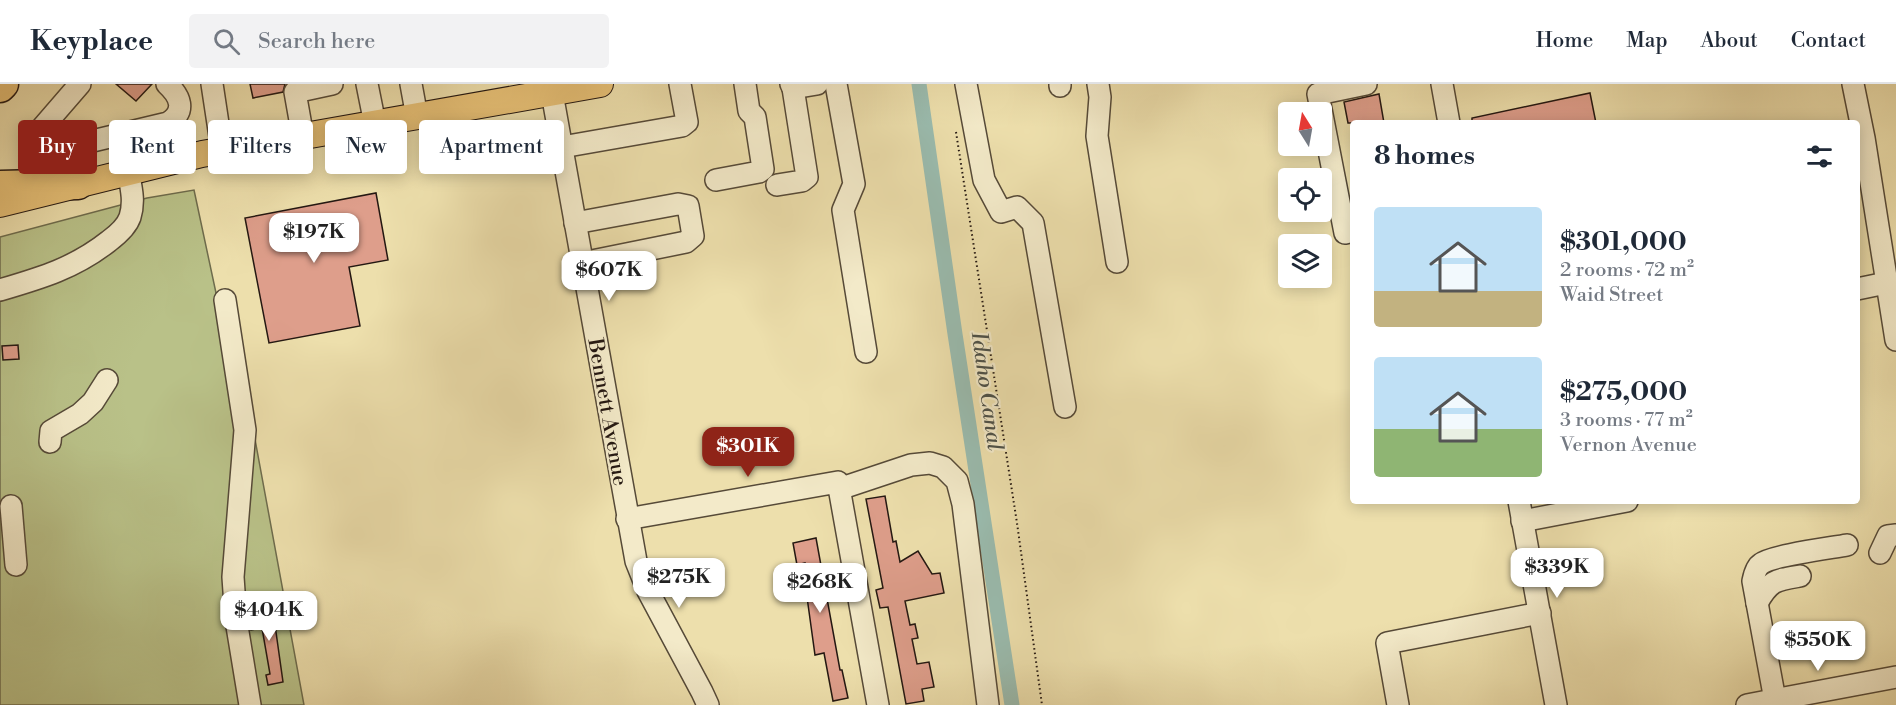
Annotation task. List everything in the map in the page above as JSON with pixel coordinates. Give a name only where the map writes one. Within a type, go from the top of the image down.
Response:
[{"type":"highway","points":[[0,186],[78,184]]},
{"type":"main road","points":[[399,120],[600,84]]},
{"type":"main road","points":[[0,204],[116,174]]},
{"type":"street","points":[[80,84],[35,136],[32,141],[36,150],[42,153],[168,123],[177,115],[179,100],[176,93],[166,84]]},
{"type":"street","points":[[212,84],[217,120]]},
{"type":"street","points":[[300,120],[295,92],[332,84]]},
{"type":"street","points":[[367,84],[374,120]]},
{"type":"street","points":[[411,84],[417,117]]},
{"type":"street","points":[[564,147],[682,126],[687,122],[680,84]]},
{"type":"street","points":[[716,180],[759,172],[763,169],[755,117],[749,111],[745,84]]},
{"type":"street","points":[[777,185],[802,181],[807,177],[792,86],[817,84]]},
{"type":"street","points":[[836,84],[854,184],[843,210],[866,352]]},
{"type":"street","points":[[966,84],[984,180],[1001,212],[1017,207],[1032,223],[1065,407]]},
{"type":"street","points":[[1098,84],[1100,96],[1096,136],[1117,261]]},
{"type":"street","points":[[1350,232],[1345,233],[1318,93],[1366,84]]},
{"type":"street","points":[[1442,84],[1448,120]]},
{"type":"street","points":[[1853,84],[1857,120]]},
{"type":"street","name":"Bennett Avenue","points":[[552,93],[557,120]]},
{"type":"street","name":"Bennett Avenue","points":[[564,159],[636,561],[648,591],[708,705]]},
{"type":"street","points":[[1861,159],[1889,280],[1896,340]]},
{"type":"street","points":[[0,290],[57,273],[91,255],[118,235],[130,219],[134,199],[129,174]]},
{"type":"street","points":[[575,223],[678,204],[688,206],[693,236],[686,242],[582,263]]},
{"type":"street","points":[[1860,288],[1889,280]]},
{"type":"street","points":[[225,300],[244,430],[233,577],[236,620],[250,705]]},
{"type":"street","points":[[50,442],[51,431],[81,414],[93,402],[107,380]]},
{"type":"street","points":[[840,489],[911,465],[930,463],[943,467],[957,481],[963,504],[988,705]]},
{"type":"street","points":[[627,519],[838,482],[878,705]]},
{"type":"street","points":[[1556,705],[1521,511],[1595,504]]},
{"type":"street","points":[[11,506],[16,566]]},
{"type":"street","points":[[1880,553],[1888,536],[1896,534]]},
{"type":"street","points":[[1775,700],[1753,581],[1761,564],[1775,559],[1847,545]]},
{"type":"street","points":[[1757,603],[1768,585],[1776,580],[1800,576]]},
{"type":"street","points":[[1398,705],[1387,643],[1540,613]]},
{"type":"street","points":[[1746,705],[1896,677]]},
{"type":"path","points":[[956,129],[1042,705]]},
{"type":"green space","points":[[194,190],[216,293],[228,293],[304,705],[0,705],[0,237],[147,198]]},
{"type":"building","points":[[116,84],[152,84],[136,101]]},
{"type":"building","points":[[250,84],[285,84],[283,92],[253,98]]},
{"type":"building","points":[[1590,93],[1595,120],[1472,120],[1472,118]]},
{"type":"building","points":[[1379,94],[1383,120],[1350,120],[1348,123],[1344,102]]},
{"type":"building","points":[[376,193],[388,260],[349,267],[360,326],[269,343],[245,218]]},
{"type":"building","points":[[18,345],[19,359],[3,360],[2,346]]},
{"type":"building","points":[[885,496],[893,542],[896,541],[900,562],[918,551],[932,574],[940,573],[944,593],[905,601],[910,625],[915,624],[918,638],[912,639],[917,664],[929,662],[934,687],[922,689],[924,701],[906,704],[888,607],[880,608],[876,590],[883,588],[866,499]]},
{"type":"building","points":[[816,538],[840,670],[842,670],[848,698],[833,701],[824,653],[815,655],[807,597],[794,599],[792,587],[809,584],[805,563],[797,565],[793,543]]},
{"type":"building","points":[[274,609],[283,682],[268,685],[266,675],[270,674],[262,628],[251,630],[248,614]]},
{"type":"waterway","name":"Idaho Canal","points":[[919,84],[1012,705]]}]
